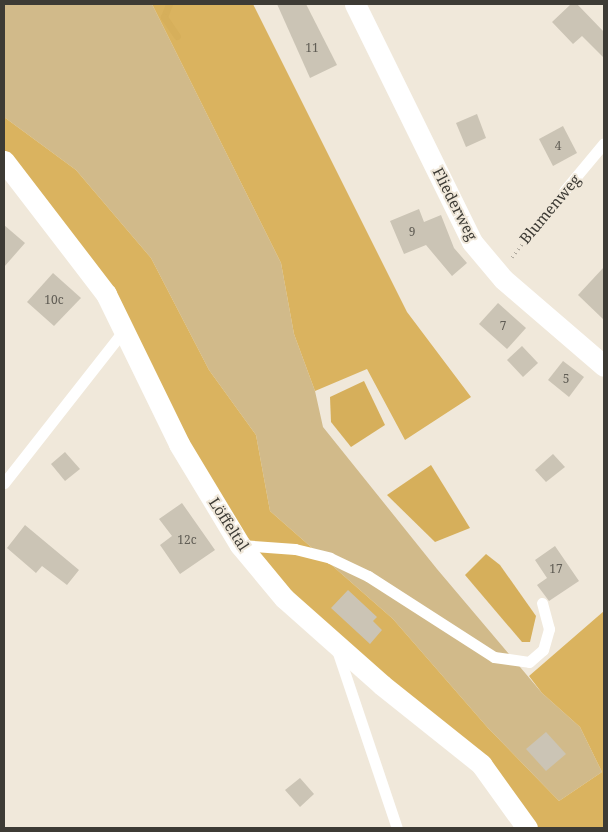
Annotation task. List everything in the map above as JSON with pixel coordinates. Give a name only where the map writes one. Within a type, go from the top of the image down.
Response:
[{"type":"street","name":"Fliederweg","points":[[355,4],[472,242],[503,279],[604,366]]},
{"type":"street","name":"Löffeltal","points":[[4,161],[106,294],[179,444],[240,545],[284,598],[480,764],[528,828]]},
{"type":"lane","name":"Blumenweg","points":[[564,191],[604,143]]},
{"type":"lane","points":[[4,483],[124,330]]},
{"type":"lane","points":[[240,545],[295,550],[330,558],[368,576],[494,657],[529,662],[543,650],[549,629],[542,603]]},
{"type":"lane","points":[[335,643],[397,828]]},
{"type":"path","name":"Blumenweg","points":[[503,279],[515,250],[564,191]]},
{"type":"shaded area","points":[[4,4],[152,4],[281,263],[294,334],[315,391],[323,427],[437,569],[542,693],[580,727],[602,772],[559,801],[488,728],[393,619],[270,511],[256,435],[209,370],[151,258],[76,170],[4,117]]},
{"type":"shaded area","points":[[152,4],[253,4],[407,312],[471,397],[405,440],[367,369],[315,391],[294,334],[281,263]]},
{"type":"shaded area","points":[[4,117],[76,170],[151,258],[209,370],[256,435],[270,511],[393,619],[488,728],[559,801],[602,772],[580,727],[542,693],[529,676],[604,611],[604,828],[527,828],[480,764],[240,545],[124,330],[4,161]]},
{"type":"shaded area","points":[[364,381],[385,425],[351,447],[331,422],[330,397]]},
{"type":"shaded area","points":[[431,465],[470,528],[435,542],[387,495]]},
{"type":"shaded area","points":[[486,554],[500,565],[536,616],[530,642],[522,642],[465,575]]},
{"type":"building","points":[[277,4],[306,4],[337,65],[310,78]]},
{"type":"building","points":[[571,4],[577,4],[604,32],[604,58],[582,36],[573,44],[552,22]]},
{"type":"building","points":[[477,114],[486,138],[466,147],[456,123]]},
{"type":"building","points":[[563,126],[577,153],[553,166],[539,139]]},
{"type":"building","points":[[419,209],[424,222],[441,215],[454,248],[467,263],[452,276],[426,245],[404,254],[390,221]]},
{"type":"building","points":[[4,225],[25,243],[4,267]]},
{"type":"building","points":[[604,267],[604,320],[578,295]]},
{"type":"building","points":[[53,273],[81,298],[54,326],[27,302]]},
{"type":"building","points":[[498,303],[526,328],[507,349],[479,324]]},
{"type":"building","points":[[522,346],[538,363],[523,377],[507,360]]},
{"type":"building","points":[[563,361],[584,377],[569,397],[548,380]]},
{"type":"building","points":[[65,452],[80,469],[65,481],[51,464]]},
{"type":"building","points":[[553,454],[565,467],[546,482],[535,470]]},
{"type":"building","points":[[182,503],[215,550],[180,574],[160,545],[172,536],[159,519]]},
{"type":"building","points":[[25,525],[79,570],[67,585],[42,566],[36,573],[7,548]]},
{"type":"building","points":[[555,546],[579,581],[549,601],[537,585],[547,578],[535,560]]},
{"type":"building","points":[[348,590],[377,617],[373,621],[382,630],[370,644],[331,608]]},
{"type":"building","points":[[546,732],[566,754],[546,771],[526,749]]},
{"type":"building","points":[[300,778],[314,794],[300,807],[285,790]]},
{"type":"waterway","points":[[169,4],[164,17],[177,36]]}]
